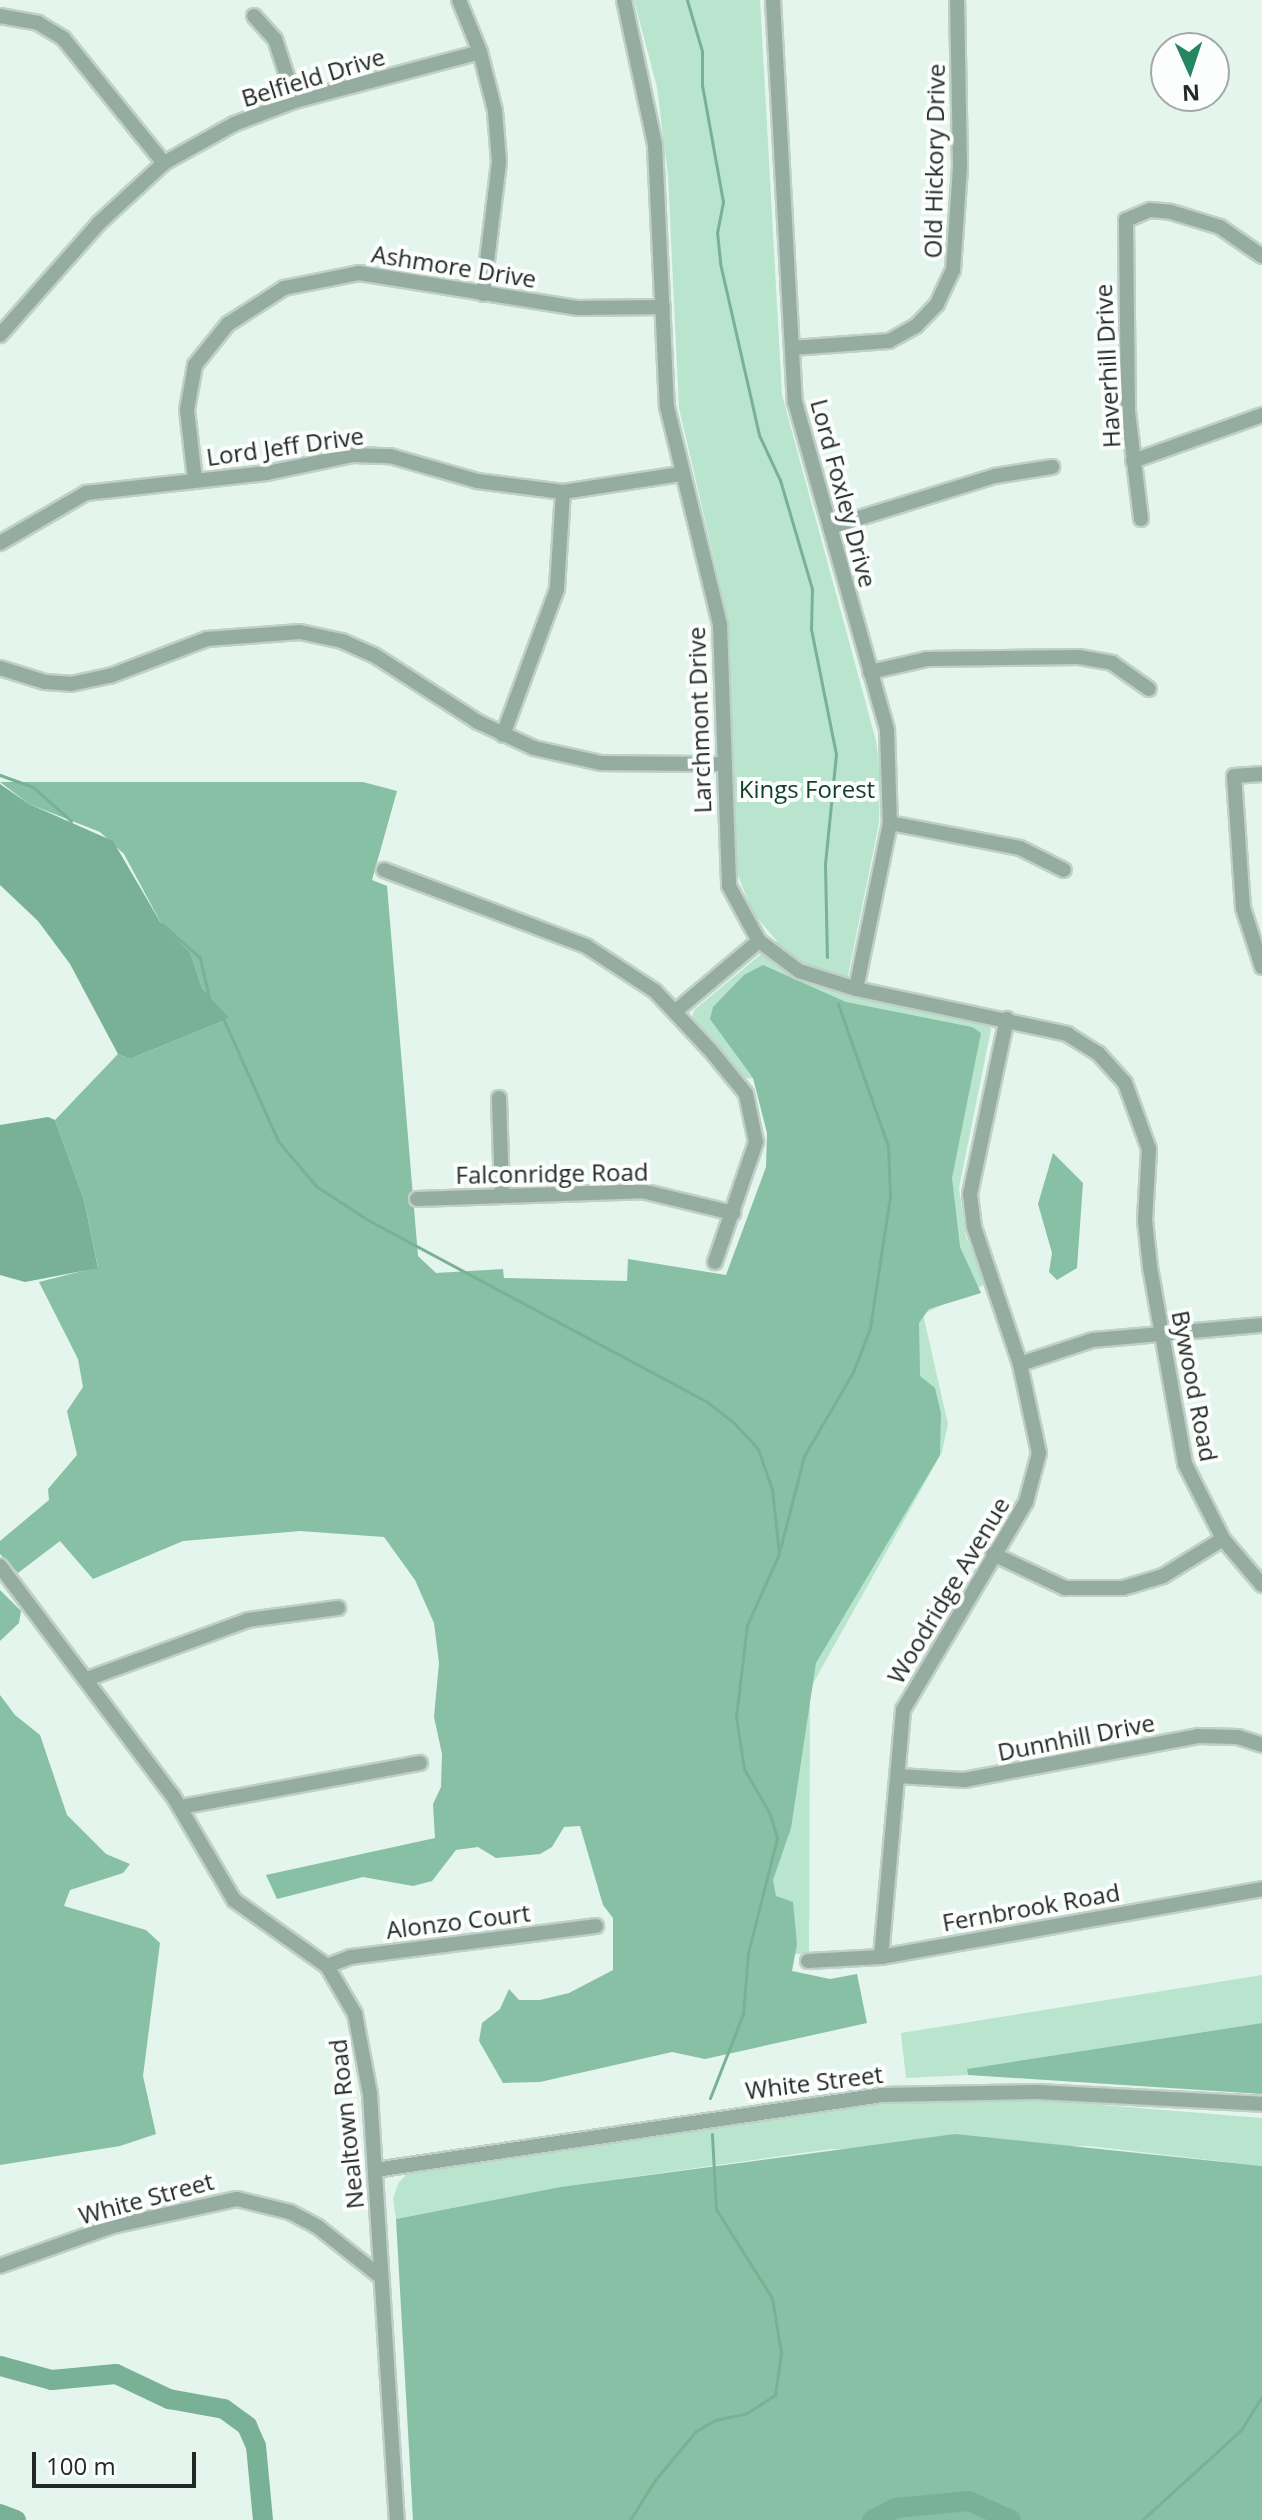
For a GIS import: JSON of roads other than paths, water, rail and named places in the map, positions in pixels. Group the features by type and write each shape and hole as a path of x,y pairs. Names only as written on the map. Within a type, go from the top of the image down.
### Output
{"street":[{"path":"459,0 480,52 495,111 499,162 483,294"},
{"name":"Larchmont Drive","path":"624,0 655,145 667,407 720,625 729,886 759,941 799,971 856,989 1067,1034 1098,1053 1125,1083 1141,1116 1149,1149 1148,1174"},
{"name":"Lord Foxley Drive","path":"773,0 795,402 887,730 890,823 856,989"},
{"name":"Old Hickory Drive","path":"792,348 889,341 916,326 937,304 953,270 960,167 957,0"},
{"path":"0,16 38,23 63,38 164,163"},
{"path":"254,16 275,39 295,101"},
{"name":"Belfield Drive","path":"0,335 99,223 164,163 234,124 295,101 480,52"},
{"name":"Haverhill Drive","path":"1141,519 1133,461 1124,252 1126,220 1133,213 1150,210 1194,218 1220,227 1262,256"},
{"name":"Ashmore Drive","path":"195,480 187,410 195,365 211,342 252,305 295,285 359,273 578,308 663,307"},
{"path":"1133,461 1262,415"},
{"name":"Lord Jeff Drive","path":"0,543 86,493 378,455 429,464 477,481 563,492 681,474"},
{"path":"830,527 995,476 1052,467"},
{"path":"503,735 557,589 563,492"},
{"path":"0,668 45,682 71,684 110,676 207,639 300,632 342,641 374,655 503,735 549,753 601,763 724,764"},
{"path":"870,672 927,659 1079,657 1112,663 1149,689"},
{"path":"1262,774 1234,776 1243,908 1262,967"},
{"path":"890,823 1020,848 1064,870"},
{"path":"384,870 586,946 677,1010 746,1094 753,1118 754,1152 715,1262"},
{"path":"677,1010 759,941"},
{"name":"Woodridge Avenue","path":"881,1957 903,1710 1026,1502 1039,1453 1020,1364 974,1227 970,1194 1007,1019"},
{"path":"499,1098 502,1195"},
{"name":"Bywood Road","path":"1148,1174 1145,1220 1185,1464 1223,1539 1262,1585"},
{"name":"Falconridge Road","path":"417,1199 642,1191 733,1213"},
{"path":"1020,1364 1093,1340 1262,1325"},
{"path":"993,1554 1065,1588 1123,1588 1163,1576 1223,1539"},
{"name":"Nealtown Road","path":"0,1566 180,1807 234,1900 327,1966 349,1998 361,2031 375,2170 397,2520"},
{"path":"87,1679 248,1620 338,1608"},
{"name":"Dunnhill Drive","path":"898,1776 964,1780 1198,1736 1238,1737 1262,1745"},
{"path":"180,1807 420,1763"},
{"name":"Fernbrook Road","path":"808,1961 881,1957 1262,1889"},
{"name":"Alonzo Court","path":"327,1966 351,1957 596,1926"},
{"name":"White Street","path":"375,2170 882,2095 1036,2092 1262,2104"},
{"name":"White Street","path":"0,2266 113,2226 237,2199 290,2212 318,2227 381,2277"}],"waterway":[{"path":"687,0 702,51 702,85 723,202 717,232 720,263 759,435 780,480 812,589 811,629 836,754 825,864 827,957"},
{"path":"0,775 33,787 71,821"},
{"path":"162,924 200,958 209,998"},
{"path":"780,1549 804,1456 853,1372 870,1328 890,1196 888,1146 838,1004"},
{"path":"223,1018 278,1141 316,1186 368,1220 706,1401 735,1424 758,1449 772,1489 779,1555"},
{"path":"710,2098 743,2014 748,1953 777,1838 769,1812 744,1769 736,1717 747,1625 778,1556"},
{"path":"630,2520 655,2480 696,2431 715,2420 747,2413 775,2395 781,2353 772,2298 716,2209 712,2134"},
{"path":"0,2366 52,2380 116,2374 169,2399 224,2409 247,2426 256,2446 263,2520"},
{"path":"1142,2520 1241,2430 1262,2396"},
{"path":"872,2520 896,2508 969,2501 1011,2520"},
{"path":"0,2514 16,2520"}],"park label":[{"name":"Kings Forest","path":"807,789"}]}
